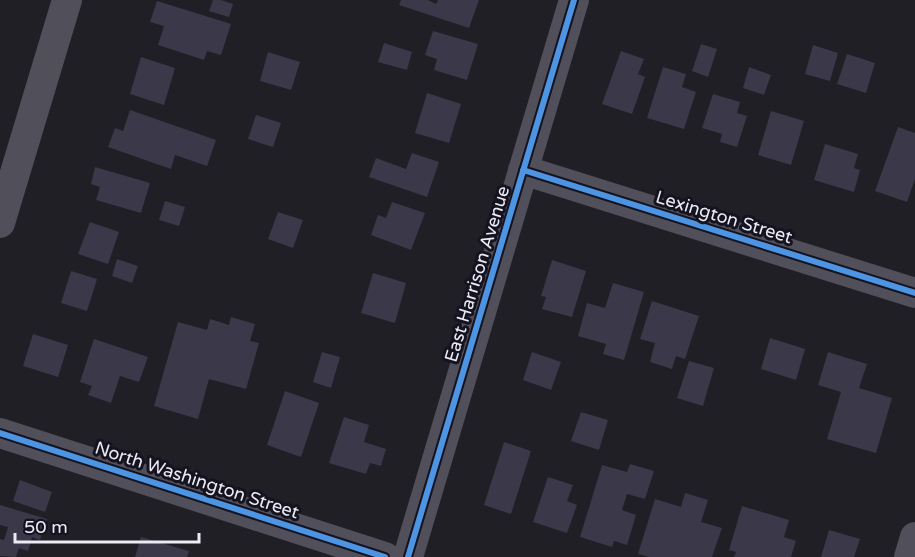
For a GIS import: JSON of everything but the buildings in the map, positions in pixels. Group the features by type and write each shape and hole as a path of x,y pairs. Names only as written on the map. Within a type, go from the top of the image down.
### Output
{"street":[{"path":"0,223 67,0"},
{"name":"East Harrison Avenue","path":"408,557 574,0"},
{"name":"Lexington Street","path":"523,170 915,293"},
{"name":"North Washington Street","path":"0,433 385,557"},
{"path":"909,557 915,537"}],"cycle path":[{"path":"408,557 574,0"},
{"path":"523,170 915,293"},
{"path":"0,433 385,557"}]}
